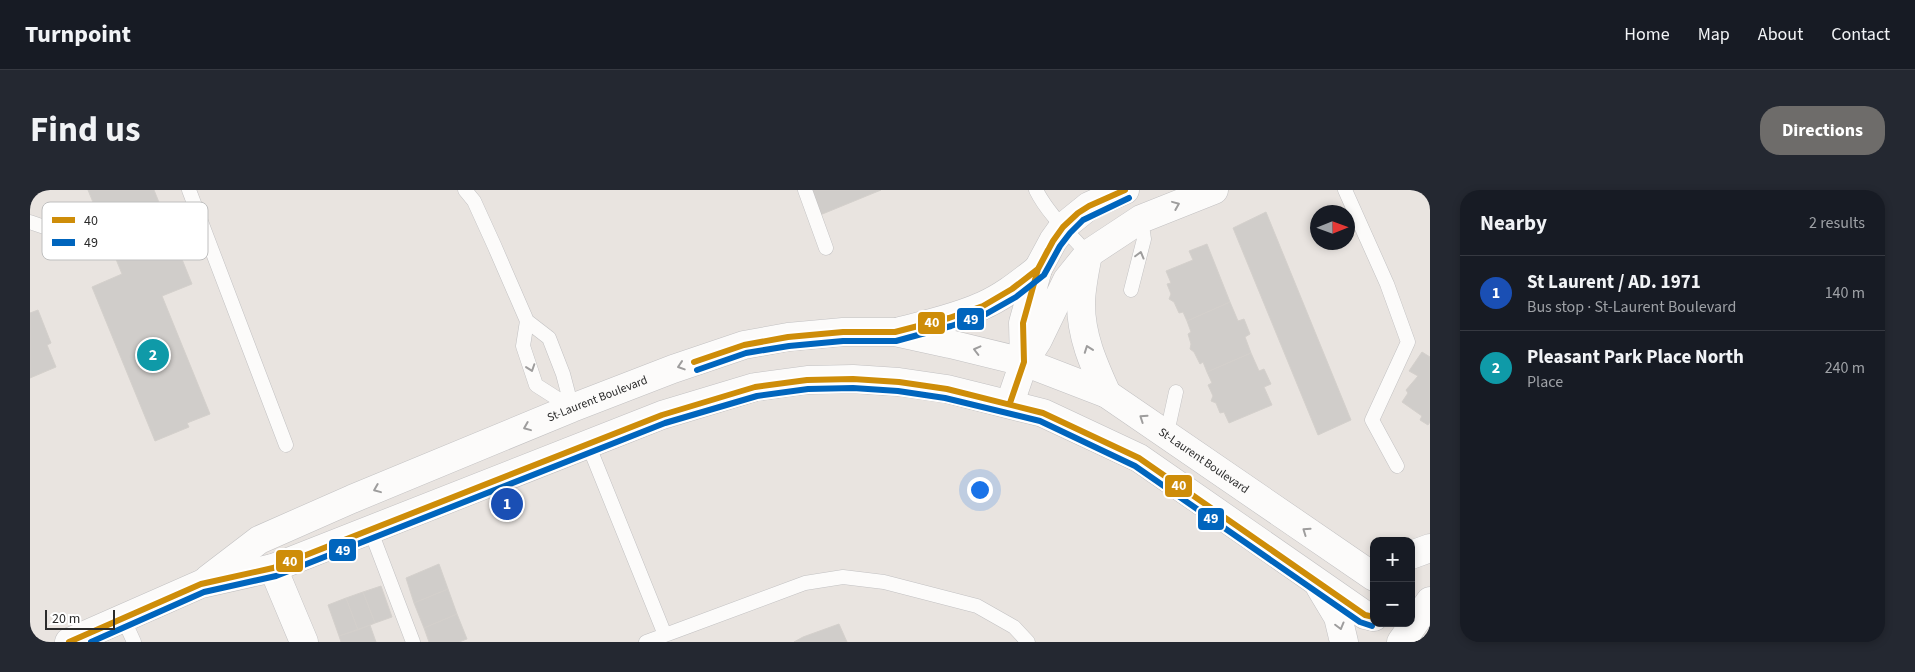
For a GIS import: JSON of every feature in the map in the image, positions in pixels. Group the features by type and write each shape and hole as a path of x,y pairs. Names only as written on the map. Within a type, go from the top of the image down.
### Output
{"street":[{"path":"1024,362 1023,323 1038,269 1052,241 1063,227 1089,206 1125,190"},
{"path":"1010,403 1024,362 1038,340 1067,280 1088,254 1141,219 1214,190"},
{"path":"1088,254 1081,303 1083,329 1086,344 1107,394"},
{"path":"895,332 950,318 982,306 1012,290 1038,269"},
{"name":"St-Laurent Boulevard","path":"68,642 129,630 201,584 259,540 352,499 572,408 673,369 744,345 788,337 843,332 895,332 1024,362 1107,394 1370,574"},
{"name":"St-Laurent Boulevard","path":"201,584 273,568 662,416 755,387 807,380 853,379 899,382 947,389 1010,403 1043,413 1139,458 1365,615 1370,616"},
{"path":"572,408 588,444"},
{"path":"1415,554 1430,548"},
{"path":"1346,559 1370,560"},
{"path":"273,568 304,642"},
{"path":"1316,581 1338,617 1344,642"},
{"path":"1412,629 1430,601"}],"lane":[{"path":"189,190 194,202"},
{"path":"465,190 474,201 527,321 550,338 563,374 572,408"},
{"path":"805,190 826,248"},
{"path":"1036,190 1043,203 1088,254"},
{"path":"1345,190 1388,284 1408,342 1372,420 1397,466"},
{"path":"1131,290 1144,239 1141,219"},
{"path":"30,222 42,226"},
{"path":"208,240 286,445"},
{"path":"527,321 523,346 536,385 572,408"},
{"path":"1166,433 1176,392"},
{"path":"588,444 665,635"},
{"path":"370,529 413,642"},
{"path":"646,642 805,583 843,577 884,582 976,606 1014,627 1028,642"}],"building":[{"path":"88,190 154,190 159,202 93,202"},
{"path":"811,190 881,190 820,215"},
{"path":"1266,212 1351,420 1318,435 1233,228"},
{"path":"1207,244 1230,302 1187,321 1183,312 1179,313 1174,302 1169,299 1171,294 1167,284 1171,283 1166,271 1193,260 1189,251"},
{"path":"116,260 182,260 192,284 162,296 210,414 187,423 189,427 155,441 92,287 122,274"},
{"path":"1230,302 1238,321 1244,319 1250,334 1245,337 1251,353 1207,372 1203,362 1200,364 1194,352 1190,349 1191,344 1188,334 1191,332 1187,321"},
{"path":"38,310 51,343 47,345 56,367 30,378 30,313"},
{"path":"1422,352 1430,357 1430,422 1428,425 1420,420 1422,416 1402,402 1408,393 1406,390 1418,376 1409,371"},
{"path":"1251,353 1259,371 1264,369 1271,384 1264,387 1272,405 1229,423 1224,412 1220,413 1216,403 1211,401 1213,396 1208,385 1212,383 1207,372"},
{"path":"439,564 448,589 414,603 406,578"},
{"path":"381,586 392,617 375,623 363,592"},
{"path":"448,589 457,614 424,628 414,603"},
{"path":"363,592 375,623 358,630 346,598"},
{"path":"346,598 358,630 339,636 328,605"},
{"path":"457,614 467,639 459,642 429,642 424,628"},
{"path":"839,624 847,642 794,642 803,637"},
{"path":"370,625 376,642 341,642 339,636"}],"transit line":[{"name":"40","path":"694,362 744,345 788,337 843,332 895,332 949,318 983,306 1012,289 1038,269 1053,241 1063,227 1078,213 1125,190"},
{"name":"49","path":"697,370 746,353 789,346 843,341 896,341 986,314 1016,297 1044,275 1060,246 1083,220 1129,198"},
{"name":"40","path":"1010,403 1024,362 1023,323 1038,269 1048,250"},
{"name":"40","path":"69,642 201,584 273,568 662,415 755,387 807,380 853,379 899,382 947,389 1043,413 1139,458 1365,615 1370,616"},
{"name":"49","path":"91,642 204,592 276,576 665,423 757,396 808,389 853,388 898,391 945,398 1040,421 1135,466 1360,622 1370,625"}],"place":[{"name":"Pleasant Park Place North","path":"153,355"},
{"name":"St Laurent / AD. 1971","path":"507,504"}]}
